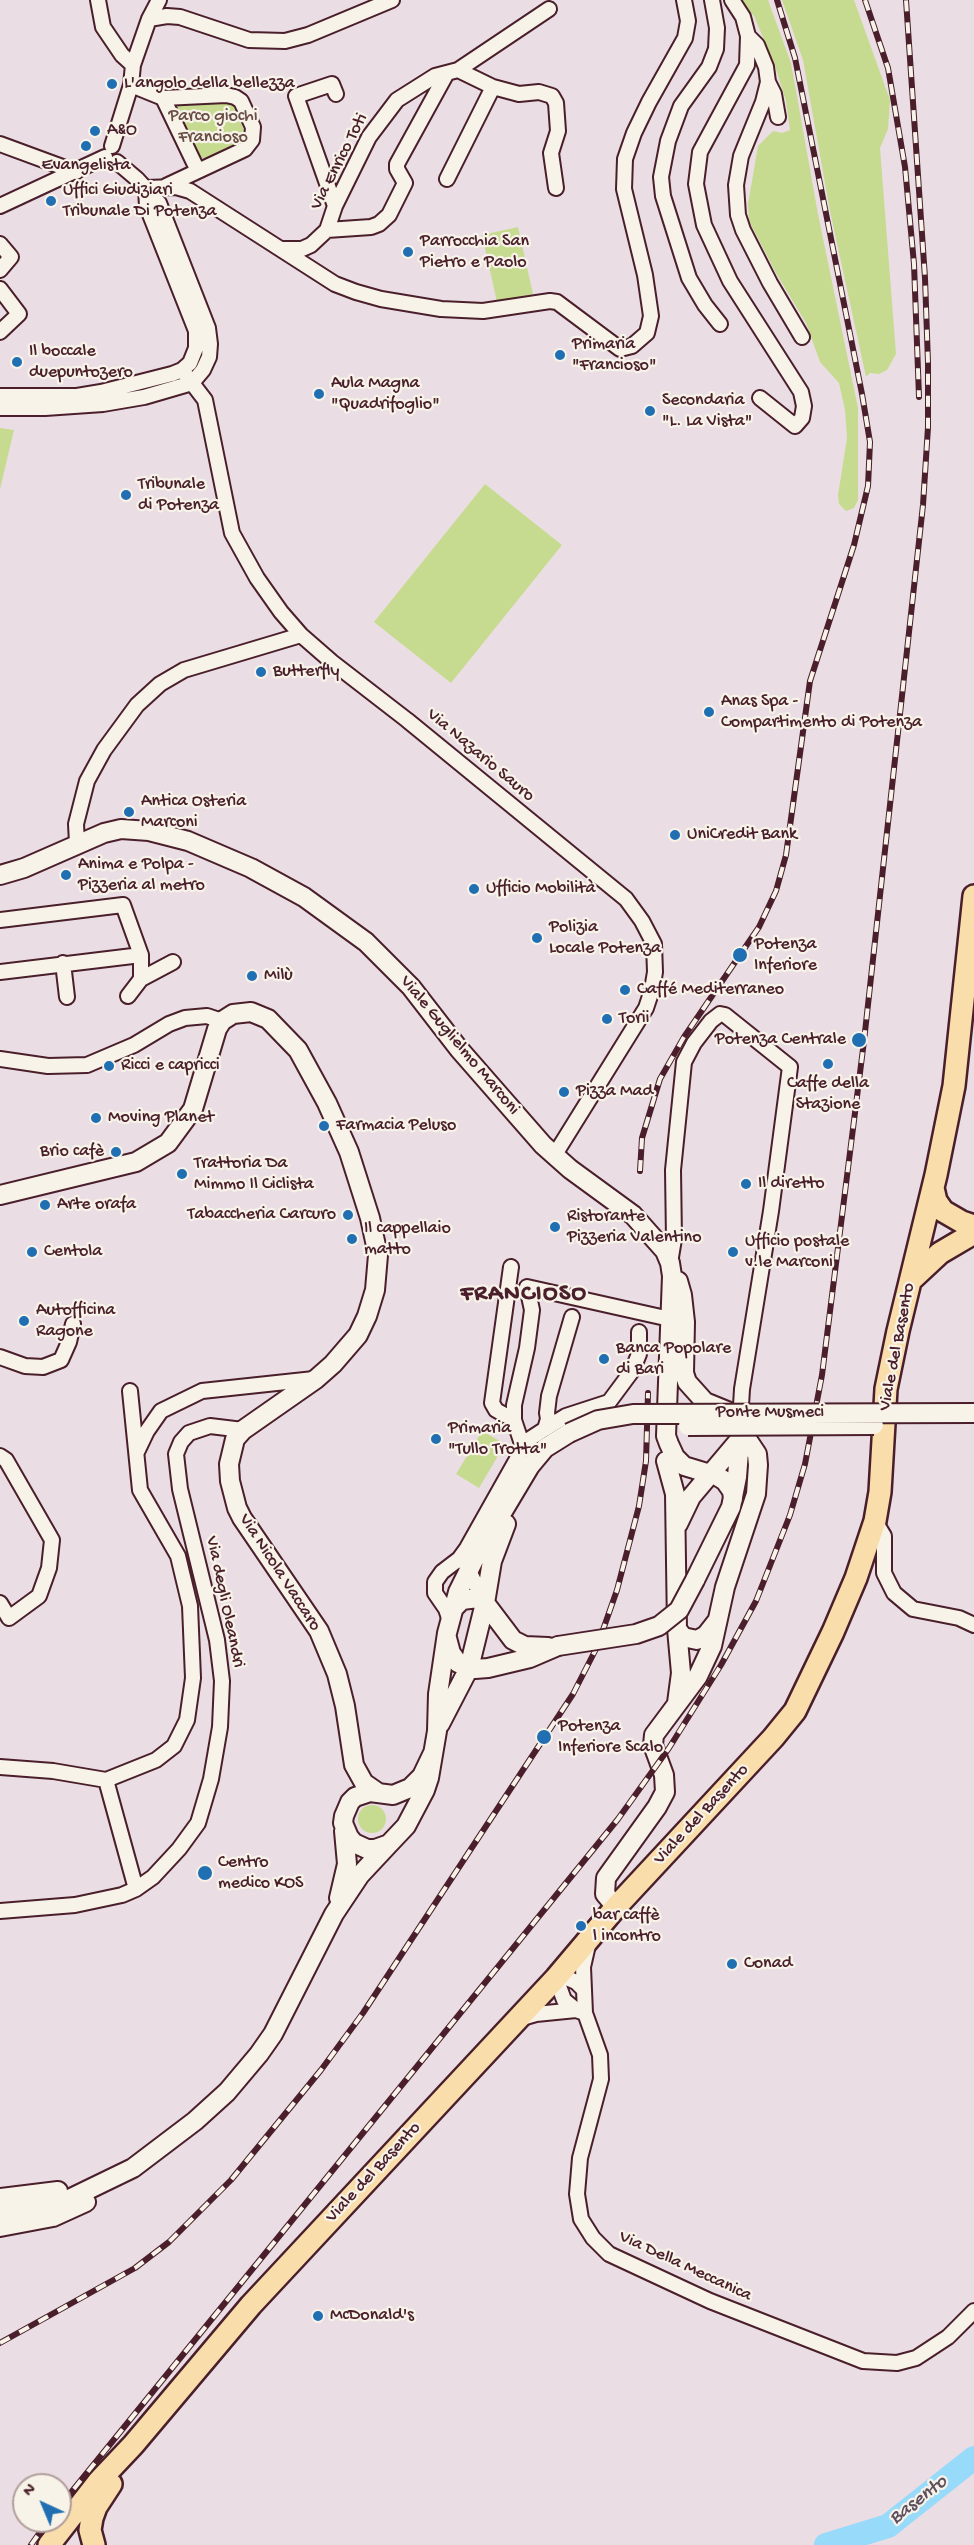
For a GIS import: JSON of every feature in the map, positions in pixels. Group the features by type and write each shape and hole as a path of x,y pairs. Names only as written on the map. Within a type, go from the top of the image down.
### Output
{"main road":[{"name":"Viale del Basento","path":"51,2542 99,2481 133,2445 251,2305 556,1978 616,1907 773,1738 795,1711 856,1578 875,1521 880,1492 886,1389 933,1188 954,1086 974,896"},
{"path":"933,1188 936,1201 943,1211 974,1226"},
{"path":"910,1280 940,1253 974,1233"},
{"path":"92,2538 96,2507 125,2466 133,2445"},
{"path":"51,2542 71,2525 84,2525 92,2538"}],"street":[{"path":"98,0 103,27 122,55 133,65"},
{"path":"148,0 149,19"},
{"path":"0,206 111,155 132,85 133,65 149,19 159,0"},
{"path":"149,19 167,0"},
{"path":"149,19 167,16 180,17 249,40 285,41 308,35 392,0"},
{"path":"146,188 176,187 190,191 335,284 381,299 441,309 483,311 557,303 620,349 632,346 643,338 649,328 651,316 645,275 624,189 625,159 634,133 685,38 688,21 684,0"},
{"path":"712,0 717,28 716,48 709,67 681,106 668,141 661,177 663,196 689,278 705,305 720,324"},
{"path":"732,0 743,17 748,36 747,65 700,152 696,184 704,225 730,281 801,392 804,406 802,418 795,426 760,398"},
{"name":"Via Enrico Toti","path":"282,249 302,249 311,245 327,230 335,206 369,137 384,116 411,90 435,76 452,71 549,9"},
{"path":"748,36 757,45 766,67 778,117"},
{"path":"452,71 493,87 519,94 544,93 555,99 558,131 551,153 556,188"},
{"name":"Via Enrico Toti","path":"327,230 371,227 379,224 389,215 405,183 397,169 397,164 452,71"},
{"path":"768,82 763,102 741,156 736,185 738,215 743,230 770,283 802,337"},
{"path":"335,206 296,96 332,84 336,94"},
{"path":"132,85 163,98 226,95 241,101 253,128 250,143 244,149 164,187"},
{"path":"447,179 493,87"},
{"path":"163,98 198,171"},
{"path":"0,144 76,172"},
{"path":"0,408 103,404 144,397 192,383 203,370 209,357 208,328 159,203 111,155"},
{"path":"0,396 77,396 139,384 182,370 195,356 196,331 147,207 146,188"},
{"path":"0,244 12,256 0,270"},
{"path":"0,289 19,314 0,332"},
{"name":"Via Nazario Sauro","path":"182,370 205,400 232,533 267,594 301,635 626,899 642,921 654,945 652,990 646,1008 554,1156"},
{"path":"77,843 76,824 87,781 104,750 137,705 160,684 184,670 301,635"},
{"name":"Viale Guglielmo Marconi","path":"0,875 24,868 77,843 121,829 133,829 188,841 218,853 270,878 312,902 366,942 396,971 466,1057 554,1156 633,1215 656,1240 670,1263 682,1295 685,1322 684,1373 687,1382 705,1402 737,1407"},
{"path":"0,920 123,905 141,955 141,979"},
{"path":"0,972 141,955"},
{"path":"128,996 141,979 173,962"},
{"path":"63,963 67,997"},
{"path":"0,1195 136,1162 168,1143 193,1109 217,1029 222,1021 243,1011 259,1014 278,1027 298,1050 327,1103 349,1152 378,1244 375,1290 367,1316 348,1348 316,1379 243,1430"},
{"path":"467,1548 465,1560 468,1570 485,1603 507,1635 518,1644 533,1647 558,1646 636,1634 659,1626 673,1617 728,1514 737,1477 740,1439 737,1407 771,1211 790,1067 725,1015 720,1014 711,1021 694,1043 684,1062 682,1073 673,1170 674,1239 670,1263 672,1276 666,1436 666,1604 656,1621 636,1634"},
{"path":"0,1059 48,1066 87,1065 134,1046 170,1024 185,1018 207,1016 222,1021"},
{"path":"511,1267 492,1403 496,1410 514,1420"},
{"path":"522,1444 514,1420 514,1405 527,1348 532,1310 527,1287 670,1319"},
{"path":"544,1429 548,1419 549,1396 572,1317"},
{"path":"0,1357 25,1366 43,1367 61,1360 69,1342 73,1324"},
{"path":"558,1646 520,1661 488,1668 463,1666 455,1659 449,1647 450,1621 446,1609 435,1593 435,1582 467,1548 514,1466 522,1444 566,1416 592,1410 609,1402 632,1371 639,1354 639,1332"},
{"path":"136,1454 147,1431 162,1411 202,1391 316,1379"},
{"path":"0,1767 106,1780 156,1760 174,1746 187,1720 193,1678 190,1605 178,1556 140,1490 130,1391"},
{"name":"Ponte Musmeci","path":"572,1437 598,1420 633,1414 737,1407 974,1413"},
{"name":"Ponte Musmeci","path":"572,1437 635,1426 974,1425"},
{"name":"Via degli Oleandri","path":"0,1911 75,1905 122,1895 136,1889 153,1877 179,1849 198,1823 211,1779 220,1727 222,1682 217,1640 180,1489 176,1454 181,1442 189,1432 210,1426 243,1430"},
{"name":"Via Nicola Vaccaro","path":"243,1430 235,1439 229,1464 232,1493 237,1508 251,1533 319,1631 337,1674 345,1706 351,1749 360,1778 381,1793"},
{"path":"666,1436 675,1457 684,1466 725,1481 733,1497"},
{"path":"437,1731 438,1694 450,1621 468,1570 530,1466 545,1449 572,1437"},
{"path":"437,1731 470,1668 492,1561 512,1514 541,1467 572,1437"},
{"path":"676,1532 684,1508 696,1492 702,1472 723,1459 740,1439"},
{"path":"616,1907 605,1894 604,1884 610,1872 662,1799 665,1781 654,1751 653,1740 658,1729 698,1676 713,1643 725,1587 753,1507 758,1484 757,1454 749,1442 740,1439"},
{"path":"0,1456 6,1460 52,1540 49,1568 39,1596 9,1618 0,1603"},
{"path":"666,1461 674,1484 676,1629 681,1673 677,1703"},
{"path":"696,1492 706,1486 715,1485 727,1488 733,1497"},
{"path":"875,1521 884,1536 884,1573 894,1593 913,1609 959,1618 974,1625"},
{"path":"450,1621 462,1600 478,1598 485,1603"},
{"path":"676,1629 683,1637 698,1640 706,1635 717,1621"},
{"name":"Via Nicola Vaccaro","path":"112,2179 133,2168 211,2107 260,2054 288,2009 334,1914 367,1866 405,1826 425,1790 437,1731"},
{"name":"Via Nicola Vaccaro","path":"334,1914 347,1864 344,1820 351,1749"},
{"path":"381,1793 396,1804 400,1810 401,1825 394,1838 375,1850 360,1847 349,1837 344,1820 350,1802 370,1792 401,1793 410,1788 422,1776 433,1754"},
{"path":"106,1780 136,1889"},
{"path":"580,2012 584,1990 583,1967 589,1938"},
{"path":"580,2012 564,2001 556,1978 567,1978 576,1982 584,1990"},
{"path":"514,2021 536,2014 580,2012"},
{"name":"Via Della Meccanica","path":"580,2012 594,2034 600,2055 601,2079 580,2158 577,2194 581,2219 593,2238 609,2254 710,2301 863,2361 897,2363 916,2358 948,2337 974,2311"},
{"path":"0,2228 32,2223 77,2208 133,2168"},
{"path":"0,2198 49,2192 112,2179"},
{"path":"0,2212 69,2199 112,2179"}],"green space":[{"path":"740,0 768,0 791,63 818,214 858,408 858,500 854,508 846,511 839,504 838,495 847,438 845,410 839,383 820,362 806,323 749,221 748,204 758,146 773,131 782,133 790,130 786,101 775,66 754,16"},
{"path":"782,0 854,0 890,100 888,129 880,148 896,354 887,370 879,374 870,373 866,377 830,211 803,60"},
{"name":"Parco giochi Francioso","path":"228,100 236,107 246,137 242,142 208,158 202,158 197,154 175,108 176,105 177,103"},
{"path":"518,227 533,294 497,302 482,235"},
{"path":"0,428 14,430 0,489"},
{"path":"485,484 562,545 451,683 374,622"},
{"path":"482,1431 505,1444 479,1488 456,1474"},
{"path":"372,1805 382,1809 386,1819 382,1829 372,1833 362,1829 358,1819 362,1809"}],"waterway":[{"name":"Basento","path":"826,2545 888,2526 974,2458"}],"railway":[{"path":"640,1171 642,1138 660,1079 684,1037 759,927 776,891 786,855 810,681 854,545 868,486 870,442 862,394 795,58 777,0"},
{"path":"865,0 888,68 905,167 914,264 919,397"},
{"path":"72,2491 618,1819 669,1748 721,1665 756,1601 790,1515 805,1464 822,1375 864,1041 923,505 928,427 928,363 925,278 906,0"},
{"path":"0,2343 135,2268 169,2242 231,2180 321,2070 363,2013 573,1694 597,1647 617,1590 639,1506 646,1461 648,1393"},
{"path":"31,2545 40,2533"}],"place":[{"name":"L'angolo della bellezza","path":"112,84"},
{"name":"A&O","path":"95,131"},
{"name":"Evangelista","path":"86,146"},
{"name":"Uffici Giudiziari Tribunale Di Potenza","path":"51,201"},
{"name":"Parrocchia San Pietro e Paolo","path":"408,252"},
{"name":"Primaria \"Francioso\"","path":"560,355"},
{"name":"Il boccale duepuntozero","path":"17,362"},
{"name":"Aula Magna \"Quadrifoglio\"","path":"319,394"},
{"name":"Secondaria \"L. La Vista\"","path":"650,411"},
{"name":"Tribunale di Potenza","path":"126,495"},
{"name":"Butterfly","path":"261,672"},
{"name":"Anas Spa - Compartimento di Potenza","path":"709,712"},
{"name":"Antica Osteria Marconi","path":"129,812"},
{"name":"UniCredit Bank","path":"675,835"},
{"name":"Anima e Polpa - Pizzeria al metro","path":"66,875"},
{"name":"Ufficio Mobilità","path":"474,889"},
{"name":"Polizia Locale Potenza","path":"537,938"},
{"name":"Potenza Inferiore","path":"740,955"},
{"name":"Milù","path":"252,976"},
{"name":"Caffé Mediterraneo","path":"625,990"},
{"name":"Torii","path":"607,1019"},
{"name":"Potenza Centrale","path":"859,1040"},
{"name":"Caffe della Stazione","path":"828,1064"},
{"name":"Ricci e capricci","path":"109,1066"},
{"name":"Pizza Mad","path":"564,1092"},
{"name":"Moving Planet","path":"96,1118"},
{"name":"Farmacia Peluso","path":"324,1126"},
{"name":"Brio cafè","path":"116,1152"},
{"name":"Trattoria Da Mimmo Il Ciclista","path":"182,1174"},
{"name":"Il diretto","path":"746,1184"},
{"name":"Arte orafa","path":"45,1205"},
{"name":"Tabaccheria Carcuro","path":"348,1215"},
{"name":"Ristorante Pizzeria Valentino","path":"555,1227"},
{"name":"Il cappellaio matto","path":"352,1239"},
{"name":"Centola","path":"32,1252"},
{"name":"Ufficio postale v.le Marconi","path":"733,1252"},
{"name":"Autofficina Ragone","path":"24,1321"},
{"name":"Banca Popolare di Bari","path":"604,1359"},
{"name":"Primaria \"Tullo Trotta\"","path":"436,1439"},
{"name":"Potenza Inferiore Scalo","path":"544,1737"},
{"name":"Centro medico KOS","path":"205,1873"},
{"name":"bar caffè l incontro","path":"581,1926"},
{"name":"Conad","path":"732,1964"},
{"name":"McDonald's","path":"318,2316"}],"district":[{"name":"FRANCIOSO","path":"524,1295"}]}
